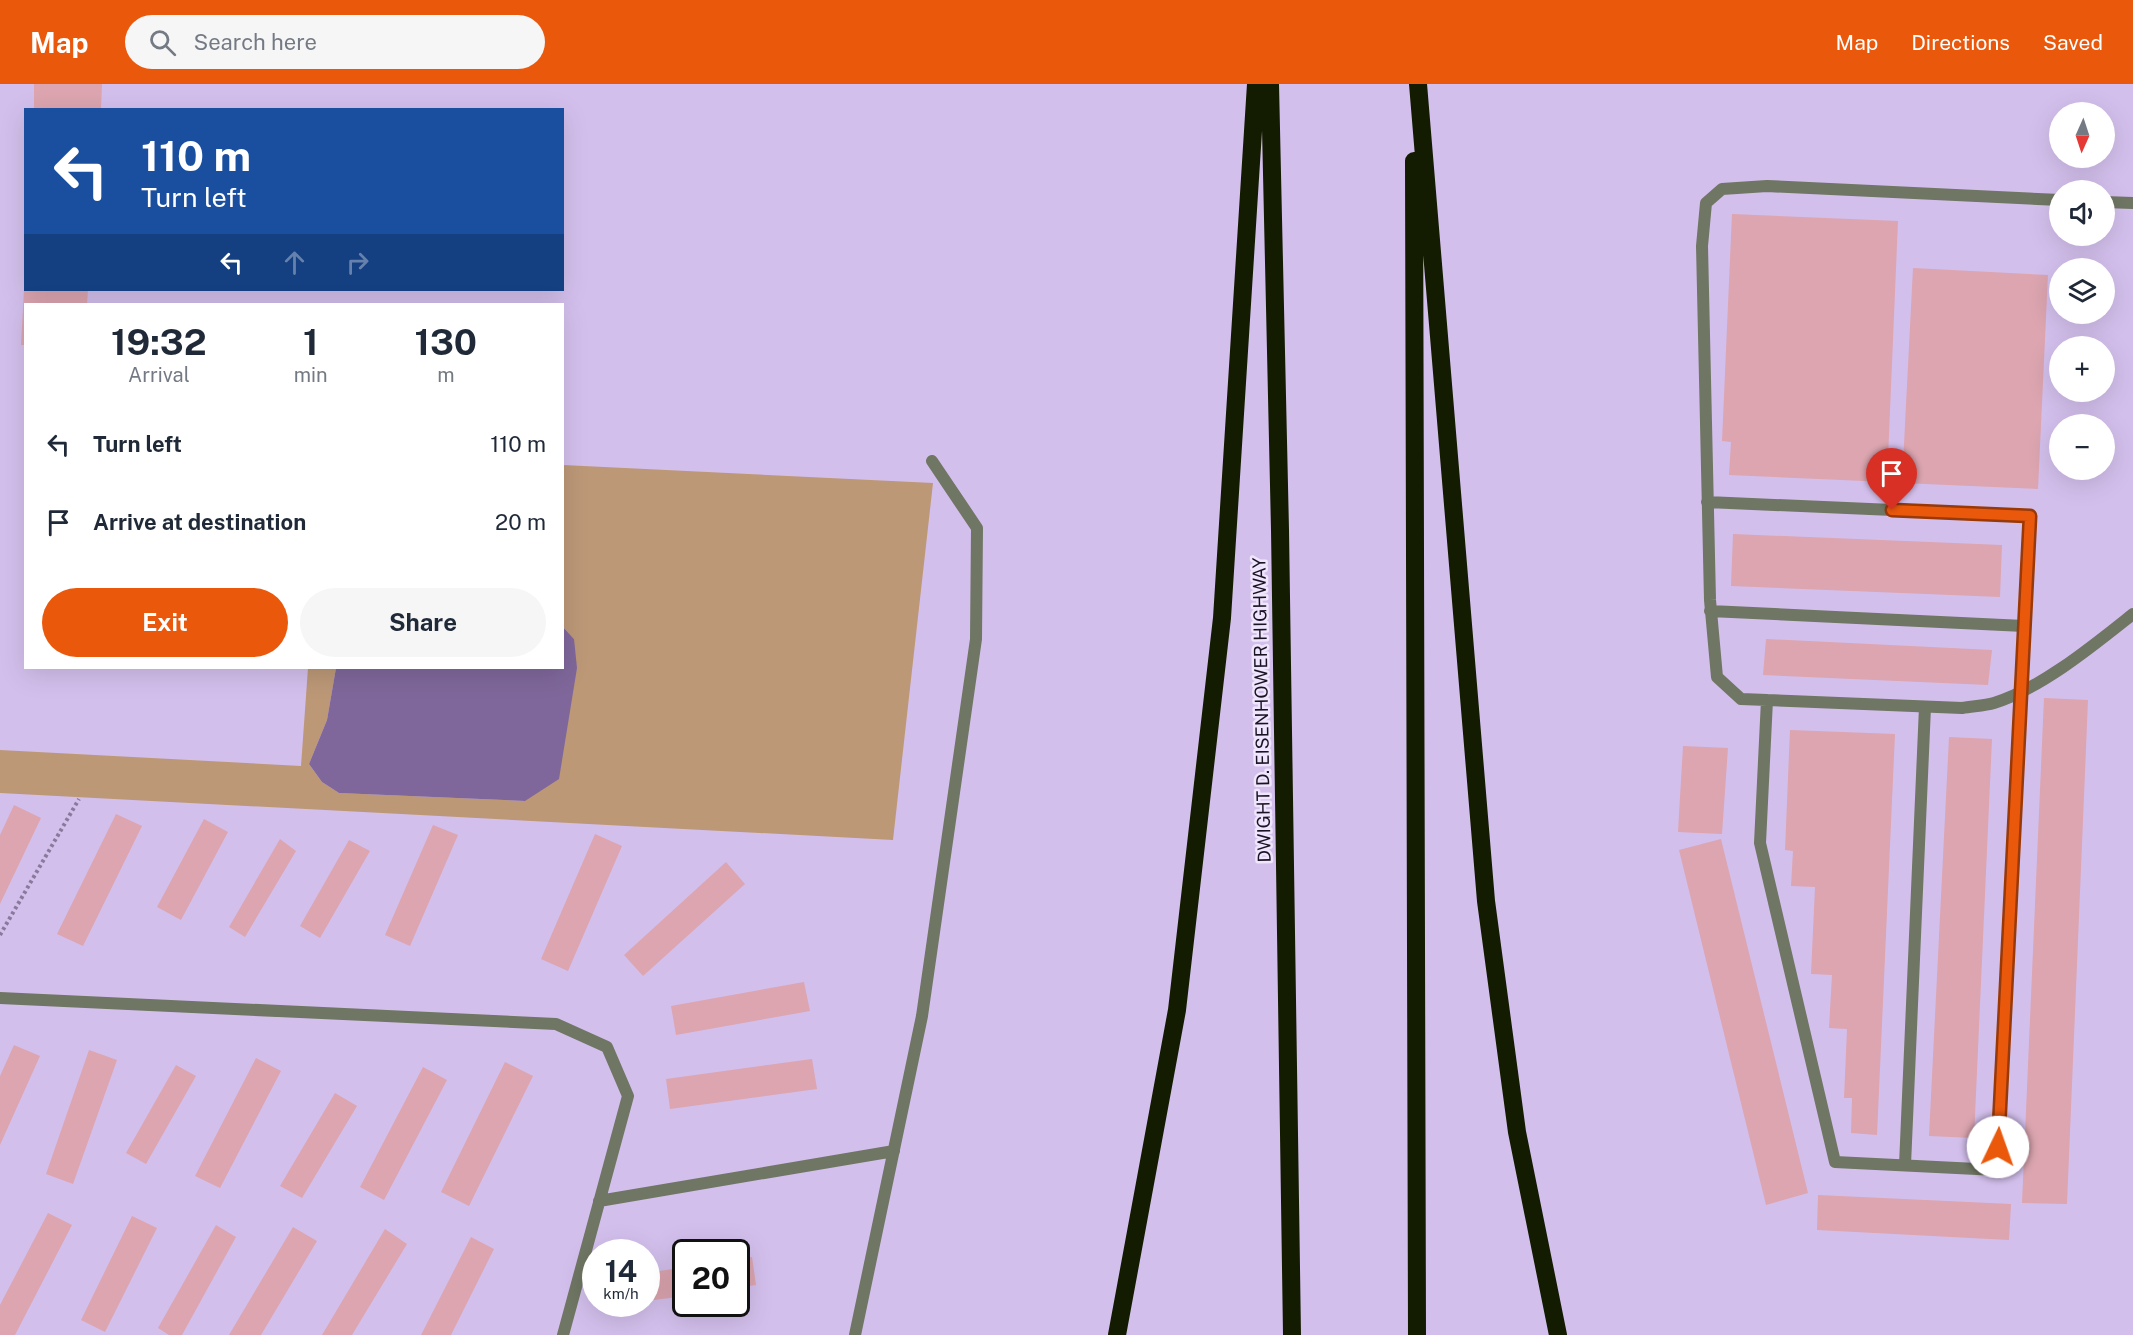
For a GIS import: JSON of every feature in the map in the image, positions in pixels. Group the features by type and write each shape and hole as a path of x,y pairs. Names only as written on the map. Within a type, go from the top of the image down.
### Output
{"highway":[{"path":"1117,1335 1177,1010 1222,618 1256,84"},
{"name":"DWIGHT D. EISENHOWER HIGHWAY","path":"1270,84 1281,554 1292,1335"},
{"path":"1414,84 1417,1335"},
{"path":"1418,84 1486,901 1517,1132 1558,1335"}],"lane":[{"path":"2049,199 1767,186 1722,189 1706,203 1702,246 1707,502 1710,611 1717,677 1741,699 1962,708 1993,703 2020,691 2069,663 2133,614"},
{"path":"2115,202 2133,203"},
{"path":"855,1335 922,1016 976,639 977,528 932,461"},
{"path":"1707,502 2030,516 1997,1170 1835,1162 1760,843 1767,700"},
{"path":"1710,611 2024,626"},
{"path":"1905,1165 1925,707"},
{"path":"0,998 556,1024 607,1047 628,1096 563,1335"},
{"path":"599,1201 894,1151"}],"path":[{"path":"0,935 79,799"}],"shaded area":[{"path":"564,465 933,483 893,840 0,793 0,750 301,766 308,669 336,669 327,720 309,764 322,782 339,793 525,801 574,639 564,628"},
{"path":"564,628 574,639 577,668 559,779 525,801 339,793 322,782 309,764 327,720 336,669 564,669"}],"building":[{"path":"34,84 102,84 101,108 34,108"},
{"path":"1732,214 1898,221 1887,482 1729,475 1731,442 1722,441"},
{"path":"1913,268 2048,275 2038,489 1902,483"},
{"path":"24,290 88,291 87,303 24,303 24,345 21,345"},
{"path":"1733,534 2002,545 2000,597 1731,586"},
{"path":"1766,639 1992,650 1988,685 1763,675"},
{"path":"2044,698 2088,700 2067,1204 2022,1203"},
{"path":"1790,730 1895,734 1877,1135 1851,1133 1852,1098 1844,1098 1847,1029 1829,1028 1832,975 1811,974 1815,887 1791,886 1793,851 1785,850"},
{"path":"1949,737 1992,739 1974,1138 1929,1136"},
{"path":"1683,746 1728,748 1722,834 1678,832"},
{"path":"14,805 41,818 0,904 0,835"},
{"path":"116,814 142,826 83,946 57,934"},
{"path":"204,819 228,832 181,920 157,907"},
{"path":"433,825 458,835 410,946 385,935"},
{"path":"595,834 622,846 568,971 541,959"},
{"path":"280,839 296,851 245,937 229,927"},
{"path":"1721,839 1808,1193 1766,1205 1679,850"},
{"path":"349,840 370,851 320,938 300,926"},
{"path":"726,862 745,884 643,976 624,955"},
{"path":"804,982 810,1011 676,1035 671,1006"},
{"path":"14,1045 40,1056 0,1145 0,1076"},
{"path":"89,1050 117,1060 73,1184 46,1174"},
{"path":"256,1058 281,1071 220,1188 195,1176"},
{"path":"812,1059 817,1089 670,1109 666,1079"},
{"path":"505,1062 533,1076 469,1206 441,1192"},
{"path":"176,1065 196,1076 146,1164 126,1153"},
{"path":"423,1067 447,1080 384,1200 360,1187"},
{"path":"335,1093 357,1106 302,1198 280,1186"},
{"path":"1818,1195 2011,1204 2009,1240 1817,1230"},
{"path":"48,1213 72,1225 15,1335 0,1335 0,1305"},
{"path":"132,1216 157,1228 105,1332 81,1320"},
{"path":"216,1225 236,1237 182,1335 169,1335 158,1328"},
{"path":"293,1227 317,1241 261,1335 229,1335"},
{"path":"385,1229 407,1244 352,1335 322,1335"},
{"path":"471,1237 494,1249 451,1335 421,1335"},
{"path":"750,1257 752,1257 756,1285 750,1286"},
{"path":"672,1269 672,1298 660,1299 660,1271"}],"route":[{"path":"1892,510 2030,516 1998,1147"}]}
